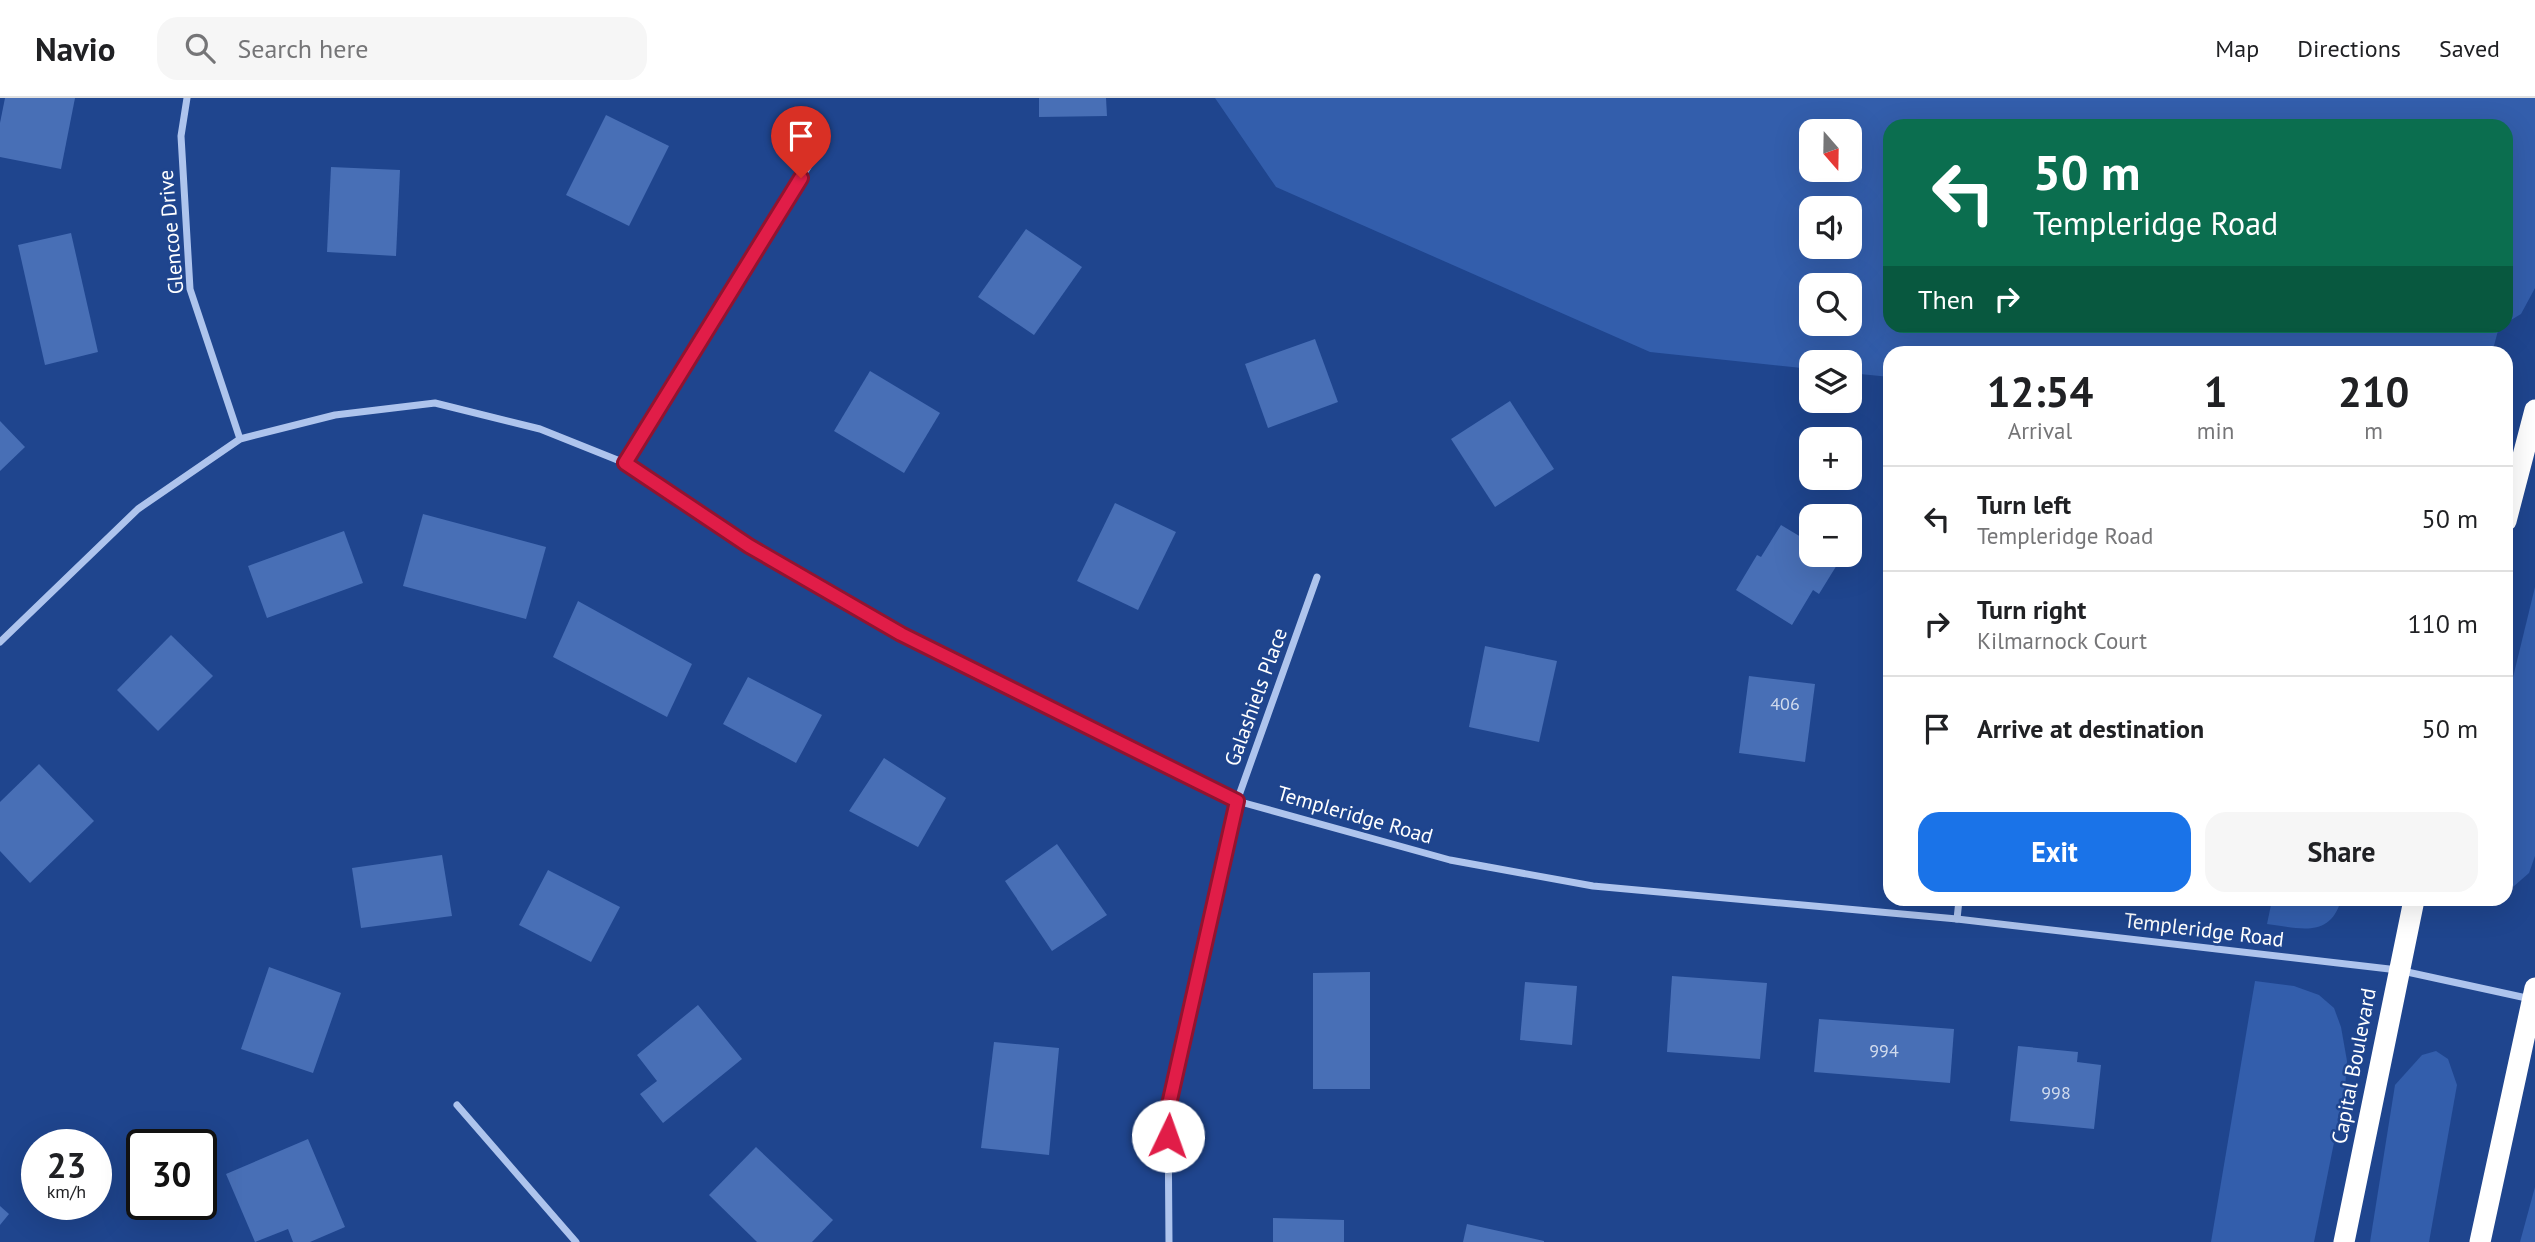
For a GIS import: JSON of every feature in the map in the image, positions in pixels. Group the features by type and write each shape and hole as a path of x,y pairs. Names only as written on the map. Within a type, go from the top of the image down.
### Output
{"highway":[{"path":"2513,493 2535,410"},
{"name":"Capital Boulevard","path":"2344,1242 2413,906"},
{"path":"2480,1242 2534,996"}],"street":[{"name":"Glencoe Drive","path":"187,98 181,136 190,289 240,439"},
{"path":"625,463 816,154"},
{"name":"Templeridge Road","path":"0,642 138,509 240,439 335,415 435,403 540,429 625,463 749,546 901,634 1237,801 1450,860 1593,886 1957,919 2398,970 2534,996"},
{"name":"Galashiels Place","path":"1169,1242 1168,1109 1237,801 1317,578"},
{"path":"1957,919 1958,906"},
{"path":"457,1104 576,1242"}],"shaded area":[{"path":"1215,98 2535,98 2535,288 2521,314 2513,319 2513,119 1883,119 1883,333 2497,333 2494,346 1883,346 1883,376 1862,374 1862,350 1799,350 1799,368 1650,352 1276,187"},
{"path":"2535,587 2535,856 2529,873 2513,887 2513,677"},
{"path":"2271,906 2338,906 2329,921 2321,926 2302,928 2267,924"},
{"path":"2255,981 2294,986 2319,995 2334,1008 2341,1027 2347,1061 2345,1088 2314,1242 2211,1242"},
{"path":"2436,1051 2448,1059 2457,1085 2429,1242 2370,1242 2395,1085 2422,1055"},
{"path":"2535,1187 2535,1242 2520,1242"}],"building":[{"path":"5,98 75,98 61,169 0,157 0,123"},
{"path":"1039,98 1106,98 1107,116 1039,117"},
{"path":"606,115 669,146 629,226 566,195"},
{"path":"331,167 400,170 396,256 327,252"},
{"path":"1026,229 1082,267 1034,335 978,297"},
{"path":"71,233 98,352 45,365 18,245"},
{"path":"1315,339 1338,402 1268,428 1245,364"},
{"path":"870,371 940,413 904,473 834,431"},
{"path":"1510,401 1554,469 1495,507 1451,439"},
{"path":"0,421 25,447 0,471"},
{"path":"1115,503 1176,532 1138,610 1077,581"},
{"path":"423,514 546,547 526,619 403,586"},
{"path":"1781,525 1799,536 1799,567 1836,567 1819,594 1813,590 1792,625 1736,590 1757,555 1761,557"},
{"path":"344,531 363,583 267,618 248,566"},
{"path":"578,601 692,664 667,717 553,657"},
{"path":"171,635 213,676 158,731 117,690"},
{"path":"1485,646 1557,661 1539,742 1469,727"},
{"path":"1749,676 1815,684 1805,762 1739,753"},
{"path":"748,677 822,715 796,763 723,724"},
{"path":"884,758 946,798 918,847 849,811"},
{"path":"39,764 94,821 30,883 0,851 0,802"},
{"path":"1057,844 1107,915 1052,951 1005,881"},
{"path":"442,855 452,916 361,928 352,868"},
{"path":"548,870 620,907 591,962 519,925"},
{"path":"269,967 341,993 313,1073 241,1049"},
{"path":"1370,972 1370,1089 1313,1089 1313,973"},
{"path":"1672,976 1767,983 1760,1059 1667,1052"},
{"path":"1525,982 1577,986 1572,1045 1520,1040"},
{"path":"698,1005 742,1059 663,1123 640,1094 657,1081 637,1055"},
{"path":"1819,1019 1954,1029 1950,1083 1814,1072"},
{"path":"994,1042 1059,1048 1049,1155 981,1148"},
{"path":"2018,1046 2078,1052 2077,1062 2101,1065 2094,1129 2010,1121"},
{"path":"308,1139 345,1227 310,1242 293,1242 288,1229 255,1242 226,1174"},
{"path":"756,1147 833,1220 812,1242 757,1242 709,1195"},
{"path":"0,1206 9,1214 0,1225"},
{"path":"1273,1218 1344,1220 1344,1242 1273,1242"},
{"path":"1467,1224 1544,1241 1544,1242 1463,1242"}],"route":[{"path":"801,178 625,463 749,546 901,634 1237,801 1168,1109 1168,1136"}]}
